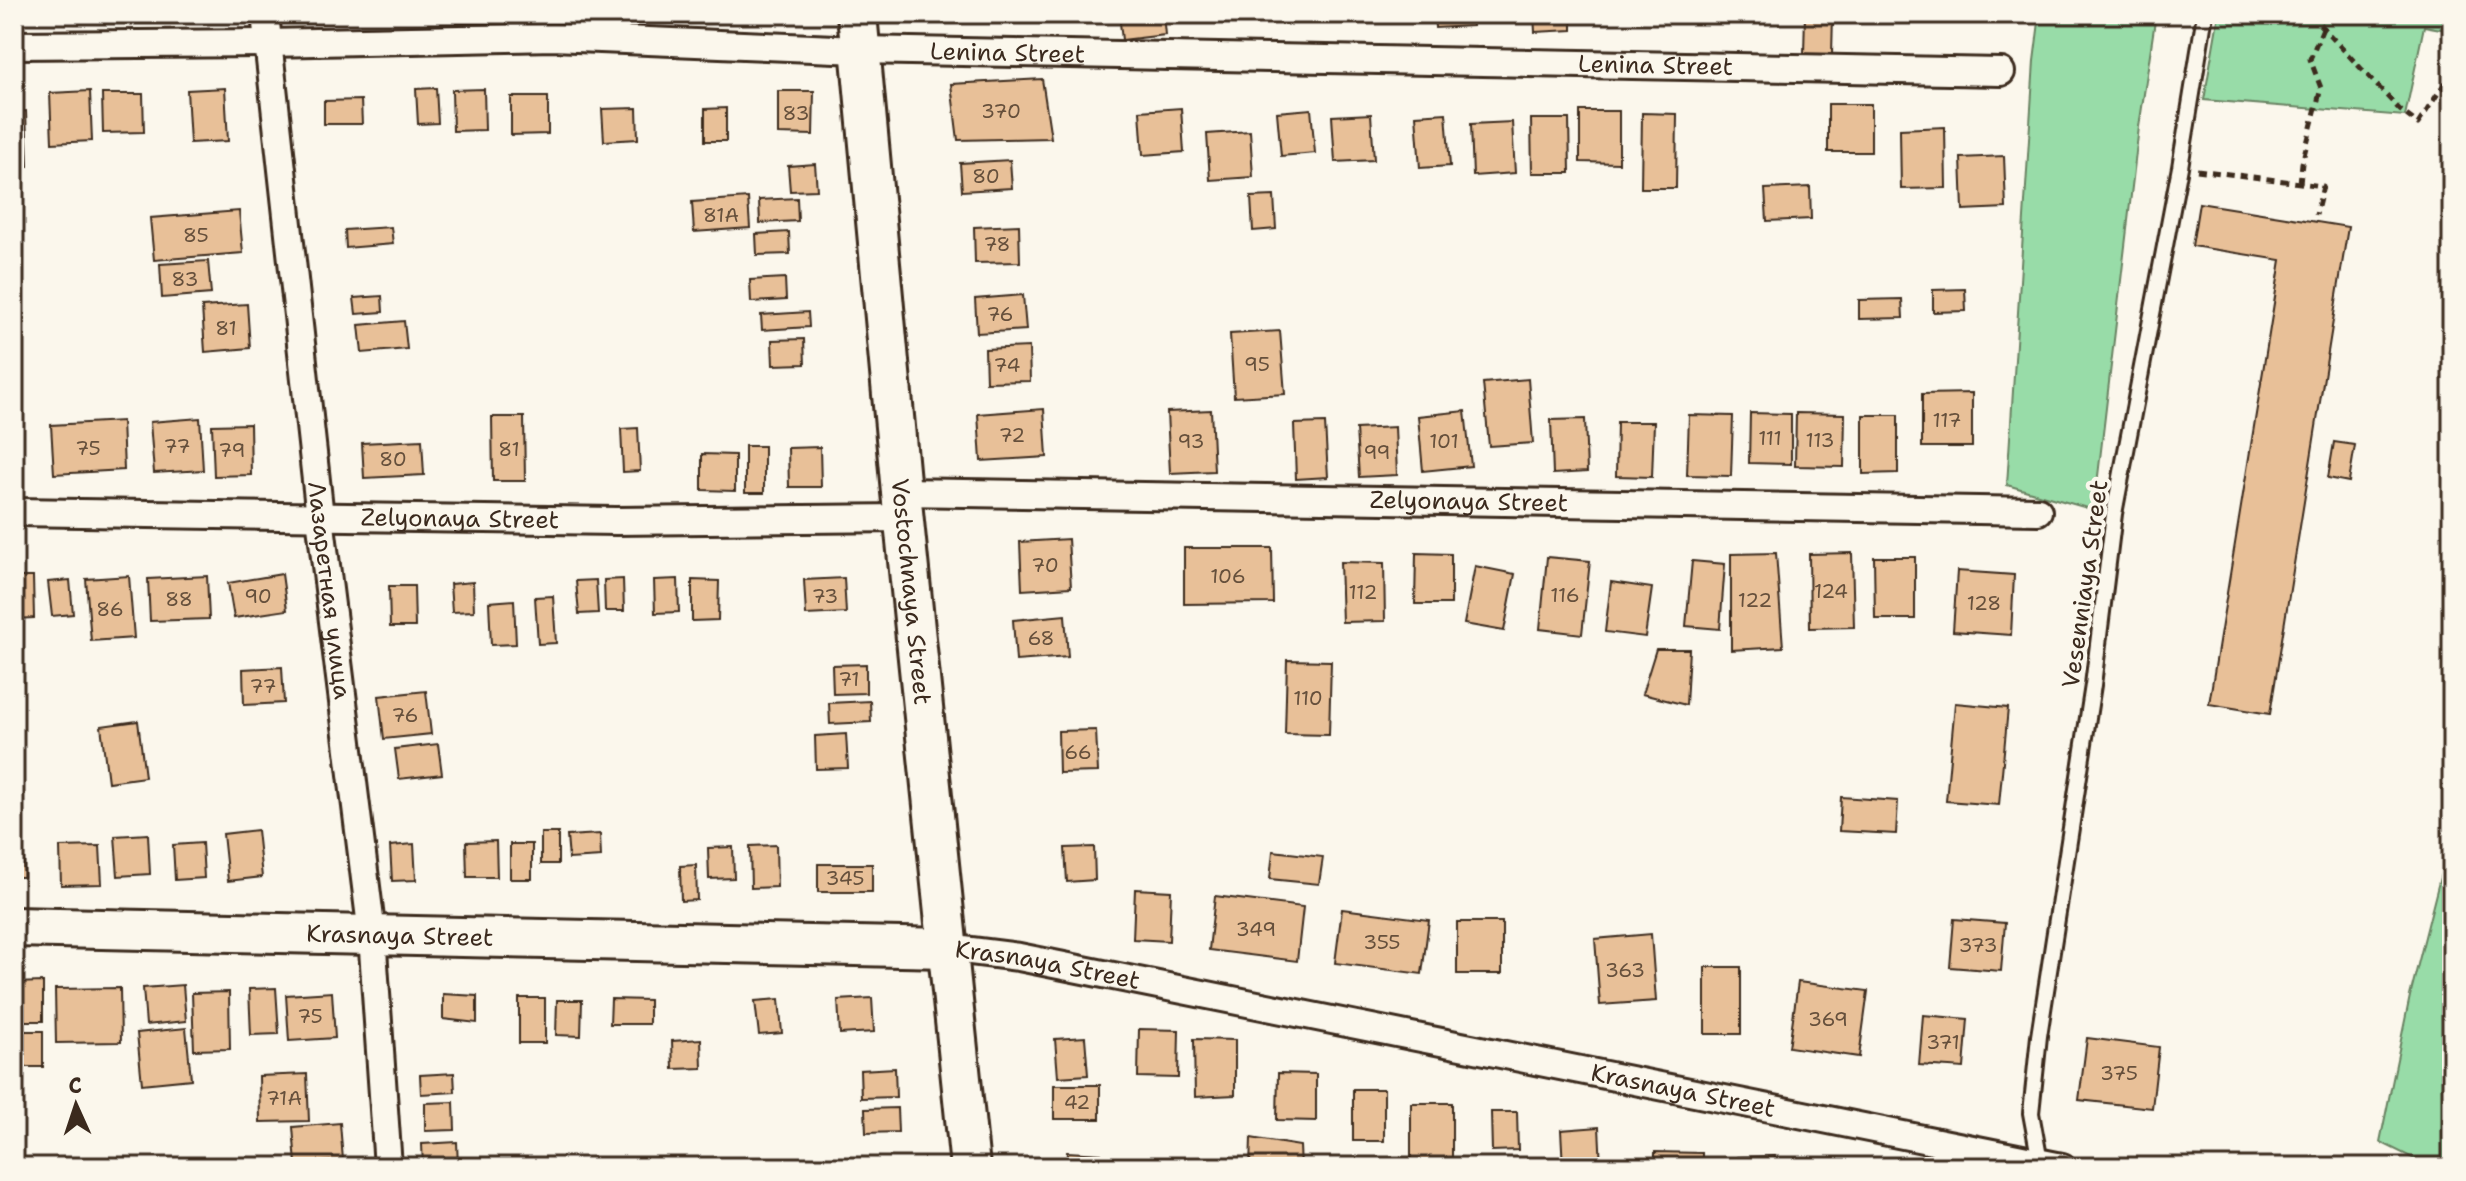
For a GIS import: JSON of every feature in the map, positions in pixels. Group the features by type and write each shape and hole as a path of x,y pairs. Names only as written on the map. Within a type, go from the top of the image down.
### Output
{"street":[{"name":"Лазаретная улица","path":"265,14 320,517 372,935 388,1167"},
{"name":"Lenina Street","path":"14,45 858,32 2001,72"},
{"name":"Vostochnaya Street","path":"858,32 970,1167"},
{"name":"Zelyonaya Street","path":"14,512 616,521 903,505 2038,511"},
{"name":"Krasnaya Street","path":"14,927 947,948 1019,957 2047,1165"}],"lane":[{"name":"Vesenniaya Street","path":"2047,1165 2031,1113 2039,1036 2093,685 2114,514 2180,167 2205,14"}],"path":[{"path":"2310,14 2400,110 2418,124 2452,72"},
{"path":"2300,183 2321,88 2310,59 2323,28"},
{"path":"2180,167 2323,186 2316,215"}],"green space":[{"path":"2040,14 2156,14 2139,127 2094,510 2007,485 2034,61"},
{"path":"2219,14 2452,14 2452,31 2424,26 2405,116 2204,100"},
{"path":"2452,830 2452,1167 2431,1167 2380,1142 2410,996"}],"building":[{"path":"1119,14 1163,14 1165,35 1122,40"},
{"path":"1310,14 1358,14 1358,16 1310,18"},
{"path":"1434,14 1471,14 1472,26 1435,28"},
{"path":"1474,14 1516,14 1516,18 1474,17"},
{"path":"1534,14 1572,14 1572,30 1535,32"},
{"path":"1805,14 1833,14 1832,55 1804,55"},
{"path":"1042,79 1051,138 958,140 951,84"},
{"path":"225,88 228,141 190,143 187,90"},
{"path":"436,88 438,123 418,124 416,89"},
{"path":"484,89 485,130 453,131 452,90"},
{"path":"90,91 92,141 52,143 50,93"},
{"path":"778,91 814,91 813,135 778,134"},
{"path":"102,94 143,94 144,132 103,133"},
{"path":"511,97 548,97 548,134 511,135"},
{"path":"361,100 362,124 324,124 324,101"},
{"path":"1828,104 1871,104 1871,152 1828,152"},
{"path":"637,108 638,139 604,141 602,109"},
{"path":"726,108 726,141 705,141 705,109"},
{"path":"1181,108 1184,152 1143,155 1140,111"},
{"path":"1311,109 1315,153 1281,156 1277,112"},
{"path":"26,111 28,166 14,167 14,112"},
{"path":"1580,111 1619,111 1619,163 1580,162"},
{"path":"1446,113 1450,166 1420,168 1416,115"},
{"path":"1642,113 1677,114 1676,188 1641,188"},
{"path":"1371,114 1374,160 1335,162 1332,116"},
{"path":"1531,119 1569,119 1570,173 1532,173"},
{"path":"1512,122 1515,173 1473,176 1471,124"},
{"path":"1945,127 1946,188 1901,189 1900,129"},
{"path":"1250,131 1253,177 1210,180 1207,134"},
{"path":"2004,156 2006,208 1963,210 1961,158"},
{"path":"1010,160 1012,188 962,191 960,163"},
{"path":"815,164 817,190 790,191 788,166"},
{"path":"1810,187 1811,219 1767,221 1765,189"},
{"path":"1274,196 1276,229 1253,231 1251,197"},
{"path":"748,198 750,228 694,232 692,202"},
{"path":"797,198 798,221 760,223 759,200"},
{"path":"2199,203 2348,227 2270,714 2209,704 2281,260 2192,246"},
{"path":"239,211 243,253 154,260 150,218"},
{"path":"1019,225 1020,262 975,263 974,227"},
{"path":"391,227 393,244 346,248 345,230"},
{"path":"789,232 790,254 757,255 756,234"},
{"path":"208,261 211,294 162,298 160,264"},
{"path":"785,278 786,300 751,302 750,280"},
{"path":"1965,289 1966,311 1933,312 1933,290"},
{"path":"1023,295 1026,330 977,333 975,299"},
{"path":"382,296 383,312 356,314 354,298"},
{"path":"1902,299 1903,318 1859,319 1859,300"},
{"path":"247,304 250,348 205,352 202,307"},
{"path":"808,312 809,327 762,330 761,315"},
{"path":"404,321 407,349 362,353 359,325"},
{"path":"1280,331 1285,394 1234,397 1230,334"},
{"path":"804,339 805,364 773,365 772,340"},
{"path":"1029,347 1030,381 986,382 985,349"},
{"path":"1528,379 1533,443 1489,446 1483,383"},
{"path":"1972,393 1972,447 1922,447 1922,394"},
{"path":"1044,409 1047,457 981,461 978,414"},
{"path":"1211,410 1214,471 1170,473 1167,412"},
{"path":"1465,411 1471,466 1423,471 1418,416"},
{"path":"1750,413 1791,414 1791,464 1749,463"},
{"path":"1796,413 1845,414 1844,467 1795,466"},
{"path":"1689,415 1733,416 1731,476 1687,475"},
{"path":"1863,415 1898,415 1898,473 1863,474"},
{"path":"492,417 524,417 525,481 493,481"},
{"path":"200,418 203,470 154,473 150,422"},
{"path":"1585,419 1587,472 1553,474 1551,420"},
{"path":"122,421 124,470 54,474 51,425"},
{"path":"1617,422 1654,422 1652,477 1616,476"},
{"path":"1325,423 1328,477 1296,479 1294,424"},
{"path":"250,424 251,475 214,476 212,425"},
{"path":"1395,427 1397,475 1359,477 1356,429"},
{"path":"638,428 640,471 623,472 621,429"},
{"path":"422,440 424,475 364,478 362,443"},
{"path":"2334,442 2355,445 2349,482 2328,478"},
{"path":"745,446 764,446 764,493 745,493"},
{"path":"820,447 821,487 789,487 788,448"},
{"path":"702,454 735,455 735,491 702,490"},
{"path":"1068,539 1071,587 1022,590 1020,542"},
{"path":"1184,548 1272,548 1273,603 1184,604"},
{"path":"1416,553 1451,554 1451,604 1415,604"},
{"path":"1776,553 1783,647 1731,650 1731,554"},
{"path":"1852,553 1854,627 1810,628 1809,554"},
{"path":"1547,557 1590,561 1582,634 1540,629"},
{"path":"1874,557 1915,557 1915,619 1875,619"},
{"path":"1692,561 1725,564 1720,629 1686,626"},
{"path":"1340,562 1384,563 1385,621 1342,622"},
{"path":"1475,566 1515,574 1504,631 1464,624"},
{"path":"1957,571 2014,575 2011,635 1953,631"},
{"path":"282,574 287,610 234,618 228,583"},
{"path":"129,576 134,638 91,641 86,579"},
{"path":"207,576 209,619 150,621 148,579"},
{"path":"14,577 33,577 34,618 14,619"},
{"path":"844,578 846,613 806,615 804,580"},
{"path":"623,579 624,611 605,611 604,580"},
{"path":"678,579 679,612 655,613 654,580"},
{"path":"70,580 73,614 52,616 48,582"},
{"path":"596,580 598,613 579,614 576,581"},
{"path":"692,580 719,581 718,620 692,621"},
{"path":"473,582 474,611 452,612 450,584"},
{"path":"1611,582 1652,588 1645,637 1605,632"},
{"path":"389,586 414,586 415,627 390,627"},
{"path":"553,596 556,643 538,644 535,597"},
{"path":"514,600 516,644 491,645 489,602"},
{"path":"1065,615 1068,657 1016,661 1013,620"},
{"path":"1656,649 1689,649 1686,705 1642,694"},
{"path":"1287,660 1331,661 1329,735 1285,734"},
{"path":"866,664 866,693 833,694 832,665"},
{"path":"282,667 284,703 244,705 243,669"},
{"path":"426,691 431,734 384,739 379,696"},
{"path":"870,701 871,722 830,724 829,703"},
{"path":"1955,703 2008,708 1999,805 1946,801"},
{"path":"138,721 145,777 108,782 101,726"},
{"path":"1096,730 1098,772 1059,773 1058,731"},
{"path":"846,734 848,768 816,769 815,736"},
{"path":"438,744 442,774 399,779 395,749"},
{"path":"1841,797 1898,801 1896,834 1839,831"},
{"path":"257,830 262,877 228,881 223,834"},
{"path":"541,833 558,833 558,864 541,864"},
{"path":"148,834 150,874 118,876 115,836"},
{"path":"600,834 601,857 569,859 567,836"},
{"path":"496,841 497,877 467,877 466,842"},
{"path":"202,843 204,878 175,880 173,845"},
{"path":"23,844 24,877 14,877 14,845"},
{"path":"414,844 416,880 392,881 390,846"},
{"path":"510,844 532,844 532,879 510,879"},
{"path":"776,845 777,887 751,888 750,846"},
{"path":"100,846 102,884 61,885 60,847"},
{"path":"733,847 734,878 709,879 708,848"},
{"path":"1094,847 1095,880 1067,882 1065,848"},
{"path":"1273,851 1323,857 1319,884 1270,879"},
{"path":"818,864 872,864 872,892 818,892"},
{"path":"696,865 697,900 681,901 680,866"},
{"path":"1135,889 1171,891 1169,941 1133,939"},
{"path":"1215,896 1303,907 1297,961 1209,950"},
{"path":"1342,909 1429,920 1422,974 1335,963"},
{"path":"1954,919 2005,923 2001,971 1950,967"},
{"path":"1457,922 1502,922 1502,974 1457,974"},
{"path":"1651,934 1656,1001 1600,1005 1595,939"},
{"path":"1705,967 1741,967 1741,1034 1705,1034"},
{"path":"43,982 43,1021 14,1021 14,983"},
{"path":"1798,982 1868,991 1859,1057 1789,1047"},
{"path":"183,985 186,1021 146,1025 143,988"},
{"path":"120,988 121,1042 56,1043 55,989"},
{"path":"276,988 279,1034 251,1035 249,989"},
{"path":"229,992 230,1049 194,1050 192,993"},
{"path":"332,992 335,1038 289,1041 286,995"},
{"path":"443,994 477,996 477,1023 443,1019"},
{"path":"519,998 545,998 545,1043 519,1043"},
{"path":"872,998 874,1032 840,1034 838,1000"},
{"path":"611,999 649,1000 649,1024 610,1024"},
{"path":"779,999 782,1033 759,1035 755,1001"},
{"path":"557,1000 582,1000 581,1036 556,1035"},
{"path":"1923,1015 1968,1019 1964,1068 1919,1065"},
{"path":"186,1028 191,1079 142,1084 137,1033"},
{"path":"1139,1029 1179,1030 1178,1078 1138,1077"},
{"path":"14,1031 43,1031 43,1067 14,1067"},
{"path":"1085,1037 1088,1075 1058,1077 1055,1039"},
{"path":"2087,1038 2159,1047 2152,1108 2079,1100"},
{"path":"701,1039 702,1068 673,1069 672,1041"},
{"path":"1194,1039 1235,1040 1235,1095 1195,1097"},
{"path":"895,1068 896,1097 861,1098 860,1070"},
{"path":"454,1073 455,1092 421,1094 420,1075"},
{"path":"1278,1073 1316,1074 1316,1121 1277,1120"},
{"path":"307,1074 309,1121 260,1122 259,1076"},
{"path":"1054,1085 1100,1085 1100,1119 1054,1119"},
{"path":"1353,1089 1384,1089 1384,1141 1353,1141"},
{"path":"454,1102 455,1130 425,1131 425,1103"},
{"path":"1411,1103 1452,1103 1452,1163 1411,1162"},
{"path":"897,1108 898,1132 866,1133 865,1109"},
{"path":"1491,1112 1517,1112 1518,1150 1492,1151"},
{"path":"340,1123 343,1160 296,1164 293,1127"},
{"path":"1599,1127 1601,1167 1563,1167 1561,1130"},
{"path":"1251,1138 1300,1146 1301,1167 1250,1167"},
{"path":"457,1142 458,1167 423,1167 422,1144"},
{"path":"1067,1152 1101,1154 1100,1167 1066,1167"},
{"path":"1655,1152 1702,1153 1702,1167 1655,1167"},
{"path":"1775,1156 1775,1167 1737,1167 1737,1157"},
{"path":"1828,1161 1859,1167 1826,1167"}]}
